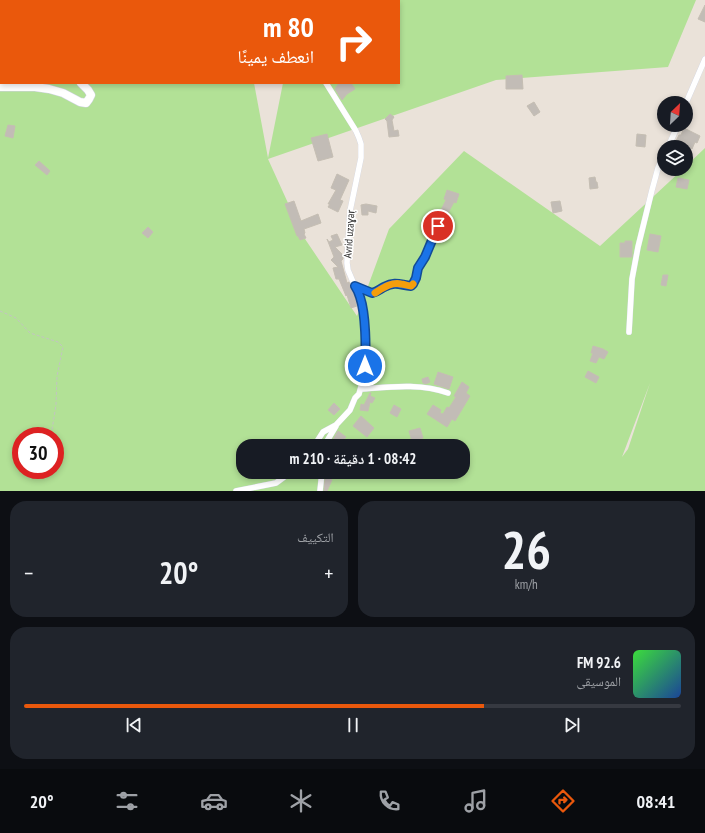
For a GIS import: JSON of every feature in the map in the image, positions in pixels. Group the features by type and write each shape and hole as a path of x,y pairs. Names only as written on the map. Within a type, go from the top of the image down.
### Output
{"street":[{"path":"689,96 705,59"},
{"path":"0,86 49,89 86,103 91,95 82,84"},
{"name":"Avrid uzaɣaṛ","path":"318,439 323,432 336,425 350,410 361,389 365,366 363,313 360,298 348,270 347,263 350,211 361,158 361,144 356,131 327,84"},
{"path":"628,332 632,279 638,247 657,172"},
{"path":"355,286 372,293 385,286 395,284 411,286 416,278 418,268 425,257 438,226"},
{"path":"361,389 426,387 448,392"},
{"path":"328,439 336,425"},
{"path":"236,491 276,483 281,479"},
{"path":"320,491 321,479"}],"path":[{"path":"0,311 16,318 30,333 58,342 63,347 57,376 56,405 52,427"}],"green space":[{"path":"400,0 696,0 668,67 496,80 268,159 303,236 357,316 389,229 464,151 600,246 675,176 693,176 693,159 705,148 705,491 0,491 0,84 254,84 268,158 283,84 400,84","holes":["650,383 628,449 622,457"]}],"building":[{"path":"705,5 705,22 698,19"},
{"path":"522,75 523,89 506,89 506,76"},
{"path":"338,84 352,84 355,89 347,94 342,100 335,89"},
{"path":"534,102 540,112 534,116 527,106"},
{"path":"390,114 394,117 392,120 394,131 398,130 399,136 389,137 387,121 385,119"},
{"path":"8,125 15,126 13,138 5,136"},
{"path":"682,132 692,132 700,136 697,143 695,142 693,147 693,140 676,140 679,135 681,135"},
{"path":"327,134 333,157 318,161 311,138"},
{"path":"637,134 646,135 645,147 636,146"},
{"path":"39,161 50,171 47,175 35,165"},
{"path":"337,174 349,180 340,200 343,201 338,212 328,207 330,204 328,204 336,190 331,188"},
{"path":"595,177 598,188 590,189 589,178"},
{"path":"678,178 689,180 687,189 676,187"},
{"path":"447,190 459,194 456,203 454,202 448,213 441,210 446,200 444,199"},
{"path":"294,201 301,221 318,214 321,223 304,229 306,238 300,240 297,236 285,204"},
{"path":"560,201 562,211 553,213 551,202"},
{"path":"366,204 377,206 376,213 368,211 368,215 362,215 361,205"},
{"path":"148,227 153,232 148,238 142,233"},
{"path":"337,234 342,245 335,247 343,255 343,259 341,261 347,283 349,282 356,299 357,306 351,308 347,295 346,296 339,279 336,279 333,268 338,267 331,260 334,257 327,239 329,242 333,240 331,236"},
{"path":"650,234 661,236 658,252 647,250"},
{"path":"625,241 632,241 632,257 620,257 620,243 625,243"},
{"path":"663,275 668,275 666,286 661,285"},
{"path":"593,346 608,352 604,359 599,357 596,363 590,361 593,353 591,353"},
{"path":"588,371 599,377 596,383 585,377"},
{"path":"438,372 453,377 449,389 434,384"},
{"path":"428,377 430,382 426,384 423,383 422,379"},
{"path":"462,382 469,387 466,393 470,396 455,421 452,419 447,427 427,414 433,405 441,410 440,413 443,414 456,397 454,396"},
{"path":"370,393 370,396 375,398 372,403 370,402 368,411 360,410 361,404 364,405"},
{"path":"334,403 340,409 334,415 328,410"},
{"path":"394,405 401,409 397,417 390,413"},
{"path":"361,416 374,428 367,437 353,426"},
{"path":"420,428 423,438 411,439 409,431"},
{"path":"338,431 346,437 344,439 334,439"},
{"path":"325,480 332,480 327,491 324,491"}],"slow traffic":[{"path":"375,293 385,286 395,284 411,286 413,284"}],"route":[{"path":"365,366 366,355 363,313 360,298 355,286 372,293 385,286 395,284 411,286 416,278 418,268 425,257 438,226"}]}
